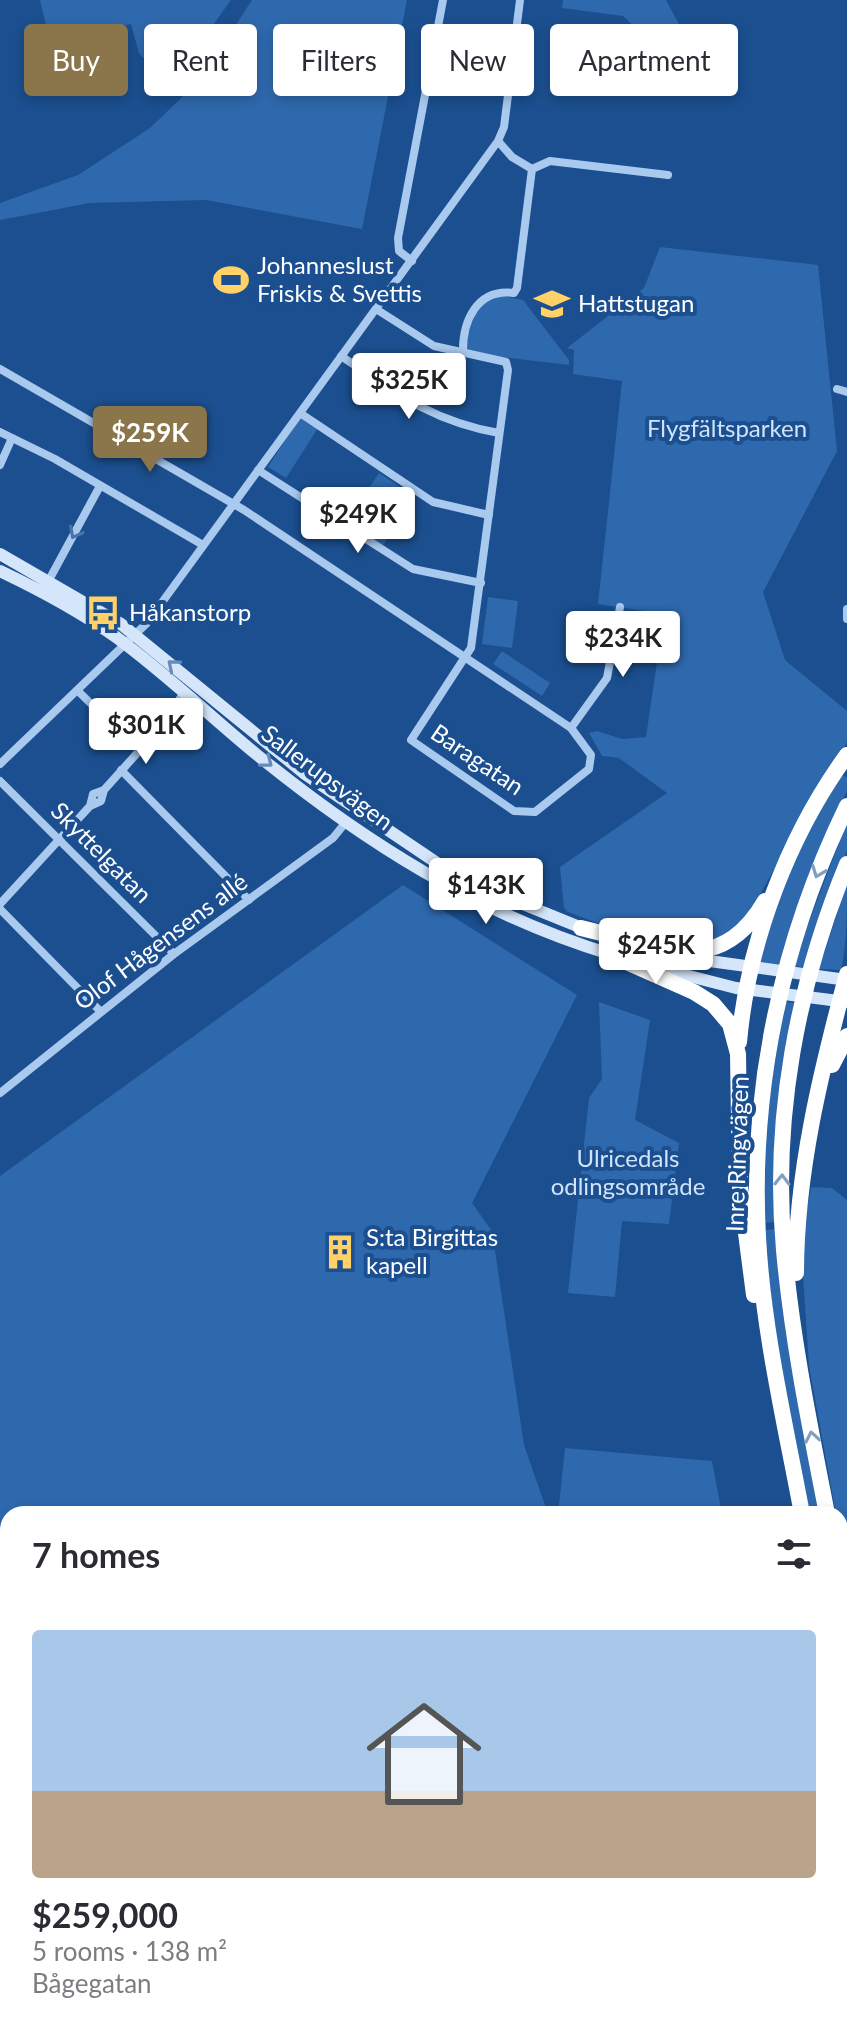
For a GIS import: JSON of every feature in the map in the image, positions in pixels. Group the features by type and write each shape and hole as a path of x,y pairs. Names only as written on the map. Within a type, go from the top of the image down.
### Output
{"highway":[{"path":"581,928 671,949 712,951 724,946 748,927 847,755"},
{"name":"Inre Ringvägen","path":"801,1506 770,1340 758,1237 760,1120 774,1018 793,939 822,861 847,806"},
{"name":"Inre Ringvägen","path":"826,1506 792,1318 782,1214 785,1110 799,1018 820,937 847,864"},
{"path":"737,1074 747,990 782,872"},
{"path":"606,953 694,992 713,1004 734,1033 738,1155 747,1256 771,1386 797,1487"},
{"path":"802,1379 796,1234 806,1160 844,1002 846,978"},
{"path":"820,1092 847,1036"}],"main road":[{"name":"Sallerupsvägen","path":"0,554 49,580 136,635 305,774 437,863 491,891 581,928 670,956 752,970 846,978"},
{"name":"Sallerupsvägen","path":"0,571 68,605 126,645 346,822 475,901 606,953 747,990 844,1002"},
{"path":"184,692 193,692 232,720 249,728"}],"street":[{"path":"412,261 399,251 398,238 443,0"},
{"path":"0,764 136,635 498,141 504,127 520,0"},
{"path":"498,141 512,157 532,169"},
{"path":"532,169 550,161 668,175"},
{"path":"463,354 467,321 486,296 500,291 514,293 532,169"},
{"path":"376,309 419,339 463,354 506,362 481,583 471,648 465,657"},
{"path":"341,356 421,410 466,428 499,433"},
{"path":"0,369 233,503 571,728 607,678 620,607"},
{"path":"837,389 847,392"},
{"path":"300,413 433,502 489,515"},
{"path":"0,432 203,545"},
{"path":"0,465 12,438"},
{"path":"258,470 413,569 439,578 481,583"},
{"path":"49,580 100,486"},
{"path":"847,609 847,619"},
{"name":"Baragatan","path":"465,657 411,740 514,811 525,814 545,806 589,769 591,755 571,728"},
{"path":"78,691 126,738"},
{"path":"166,721 184,692"},
{"path":"101,1012 0,907 90,806 101,801 104,790 166,721 186,706 204,709"},
{"path":"121,770 249,900"},
{"name":"Skyttelgatan","path":"0,781 174,954"},
{"name":"Olof Hågensens allé","path":"0,1093 174,954 333,838 346,822"}],"green space":[{"path":"40,0 231,0 214,24 144,24 144,59 139,53 131,24 46,24"},
{"path":"252,0 407,0 402,24 273,24 273,96 388,96 362,229 206,200 90,203 0,220 0,203 78,175 150,128 183,96 257,96 257,24 236,24"},
{"path":"563,0 666,0 679,24 632,24 623,16 562,8"},
{"name":"Flygfältsparken","path":"660,247 818,265 837,451 763,592 785,660 847,711 847,742 817,787 773,872 745,917 732,933 721,940 682,944 643,938 568,912 564,908 560,867 667,793 619,758 602,756 589,733 597,731 622,739 646,737 664,614 598,604 622,381 573,374 574,350 567,348 644,288"},
{"path":"493,294 523,300 569,360 569,365 467,353 472,320 481,305"},
{"path":"300,417 318,428 286,478 268,467"},
{"path":"379,473 415,497 382,547 346,523"},
{"path":"488,597 518,601 512,648 482,644"},
{"path":"502,651 550,683 542,696 493,664"},
{"path":"842,776 847,777 847,791 806,881 779,965 760,962 792,865 814,820"},
{"path":"847,822 847,851 805,967 792,966"},
{"path":"847,884 846,939 841,970 819,969"},
{"path":"403,885 577,995 472,1203 492,1231 524,1445 545,1506 0,1506 0,1176"},
{"name":"Ulricedals odlingsområde","path":"599,1002 650,1020 635,1120 679,1143 669,1224 622,1221 615,1297 568,1293 589,1098 602,1079"},
{"path":"785,1002 797,1003 777,1222 764,1223 767,1111"},
{"path":"811,1187 832,1188 847,1200 847,1506 835,1506 809,1366 801,1244"},
{"path":"776,1229 820,1506 807,1506 776,1340 764,1230"},
{"path":"565,1448 712,1461 720,1506 559,1506"}],"place":[{"name":"Johanneslust Friskis & Svettis","path":"231,280"},
{"name":"Hattstugan","path":"552,304"},
{"name":"Håkanstorp","path":"103,613"},
{"name":"S:ta Birgittas kapell","path":"340,1252"}]}
